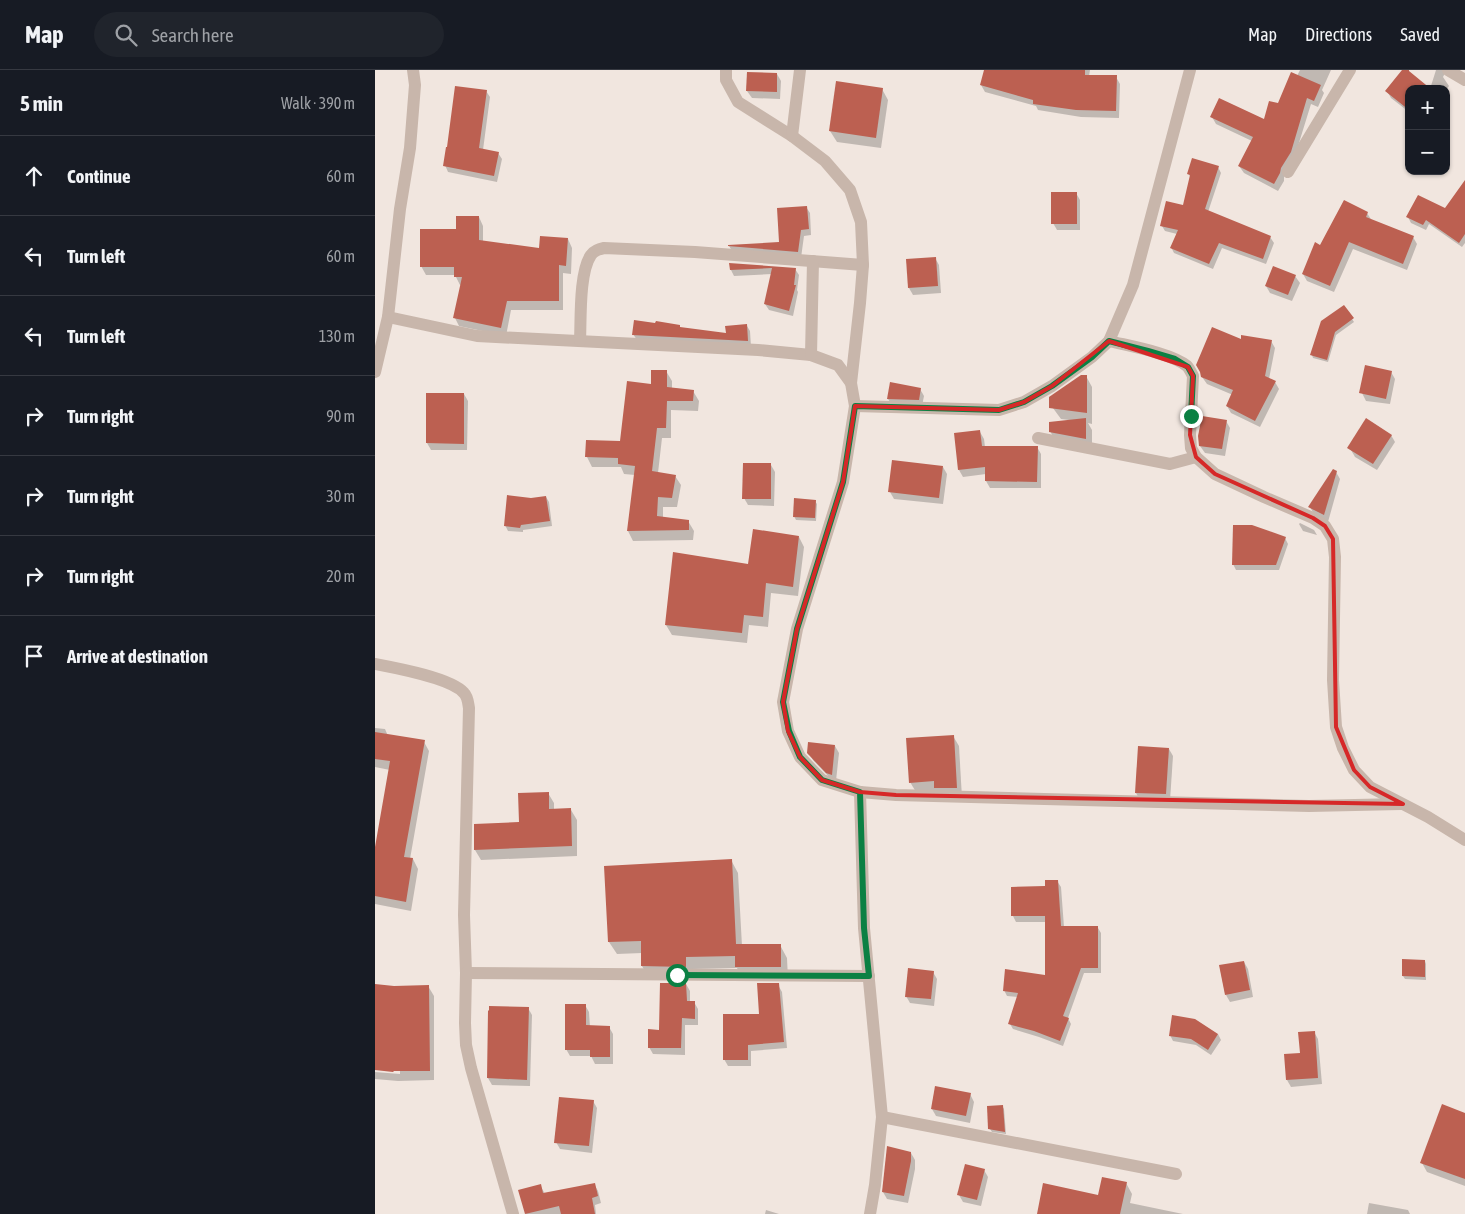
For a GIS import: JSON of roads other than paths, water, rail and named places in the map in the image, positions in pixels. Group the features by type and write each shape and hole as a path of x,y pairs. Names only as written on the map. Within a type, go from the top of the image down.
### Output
{"street":[{"path":"375,372 388,318 400,208 410,148 415,85 413,70"},
{"path":"726,70 726,80 738,102 792,136 825,161 850,190 861,222 863,265 851,382 855,406 843,482 797,629 783,702 789,731 800,757 822,780 860,792 896,795 1309,806 1403,804"},
{"path":"792,136 800,70"},
{"path":"855,406 999,410 1024,402 1052,386 1092,357 1109,341 1133,285 1190,70"},
{"path":"1289,172 1350,70"},
{"path":"1449,70 1465,80"},
{"path":"580,341 585,268 591,255 596,250 627,248 863,265"},
{"path":"811,355 813,261"},
{"path":"388,318 477,336 811,355 838,365 851,382"},
{"path":"1109,341 1175,359 1188,367 1193,376 1191,448 1195,457 1215,474 1313,518 1325,526 1333,539 1335,557 1333,680 1336,726 1343,748 1354,770 1370,787 1429,817 1465,840"},
{"path":"1038,438 1171,464 1195,457"},
{"path":"375,664 408,671 456,686 466,695 469,708 464,915 466,1046 513,1214"},
{"path":"860,792 864,928 882,1117 870,1214"},
{"path":"466,973 869,976"},
{"path":"882,1117 1176,1174"}]}
